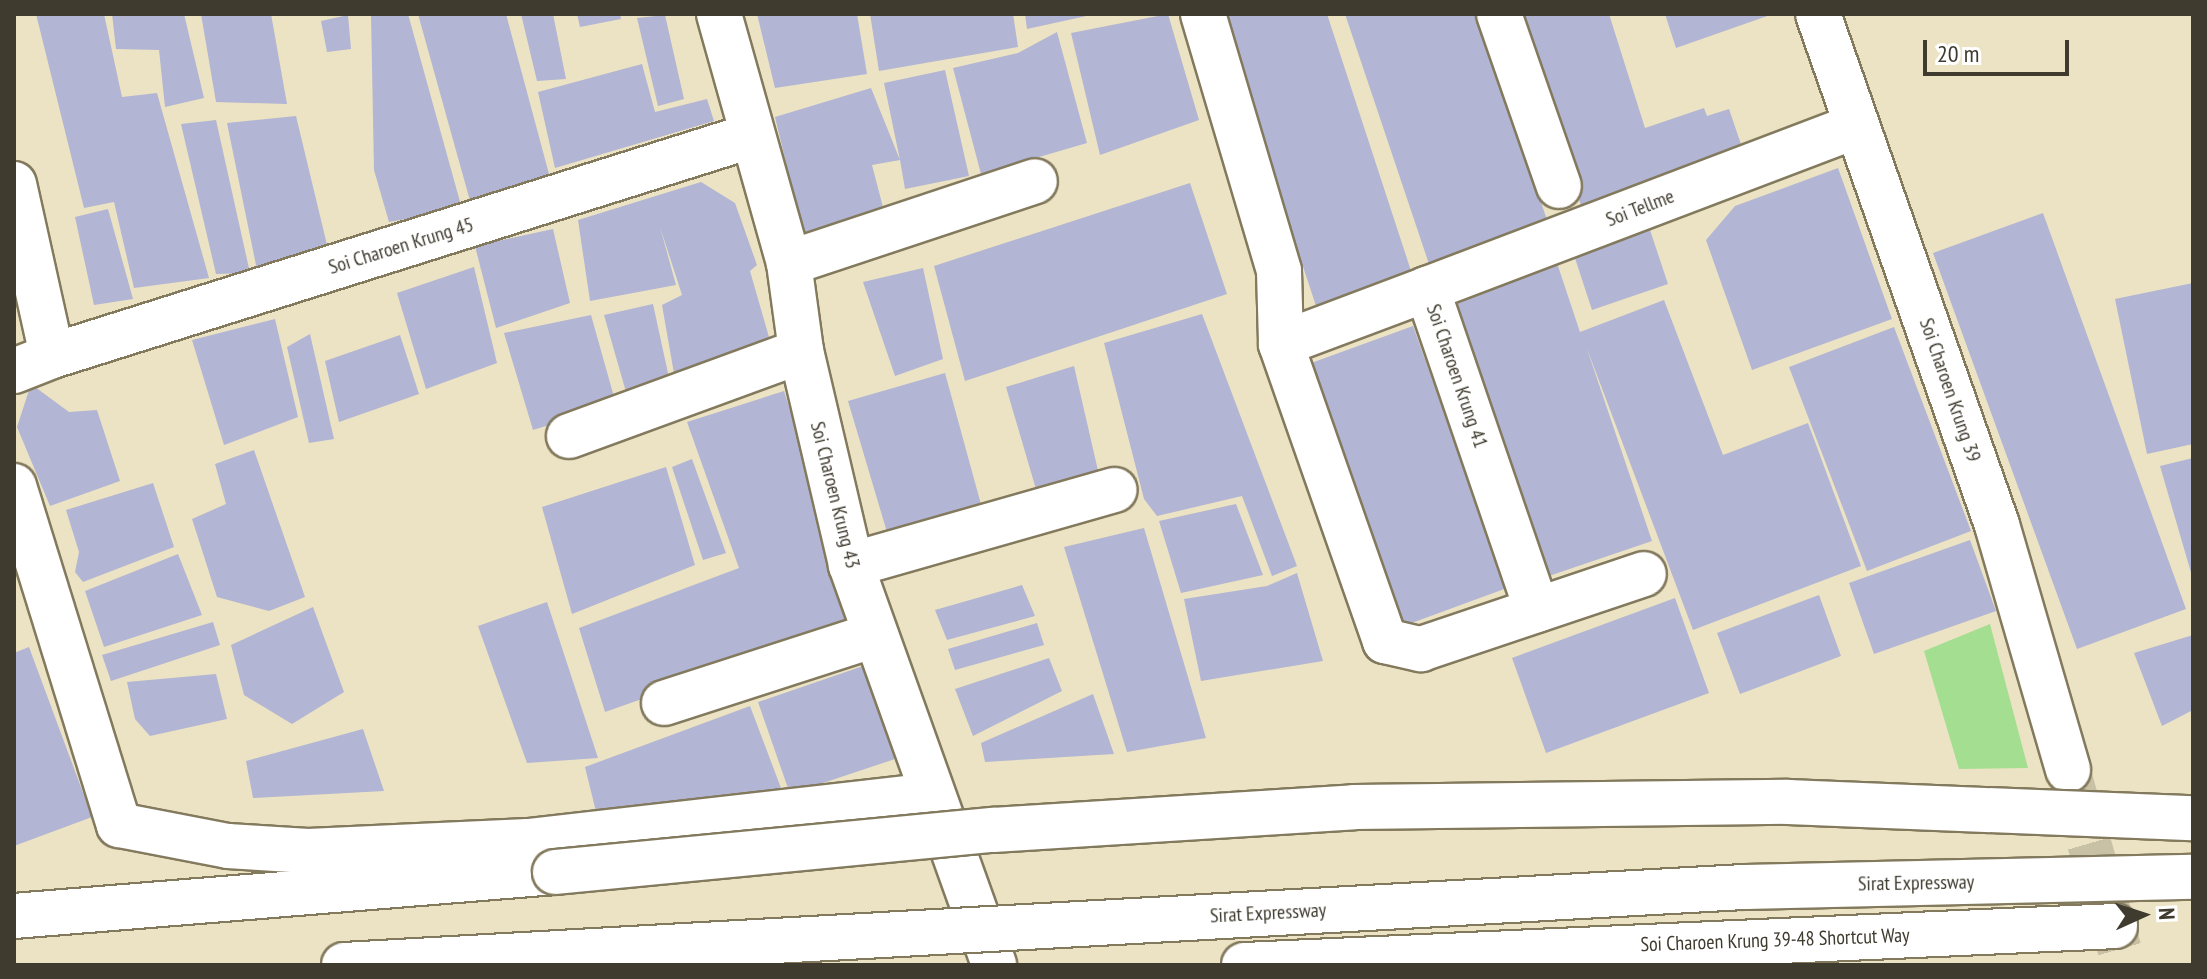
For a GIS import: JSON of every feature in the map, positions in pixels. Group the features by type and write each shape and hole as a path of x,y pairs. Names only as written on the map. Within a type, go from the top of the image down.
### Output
{"main road":[{"name":"Soi Charoen Krung 43","path":"719,14 750,136 789,263 801,351 851,565 929,795 994,965"},
{"path":"1203,14 1279,271 1281,344 1385,641 1421,649 1644,574"},
{"path":"1499,14 1559,186"},
{"name":"Soi Charoen Krung 39","path":"1818,14 1854,127 1997,525 2068,770"},
{"name":"Soi Tellme","path":"1427,289 1854,127"},
{"name":"Soi Charoen Krung 45","path":"14,184 33,363 750,136"},
{"path":"789,263 1035,181"},
{"name":"Soi Charoen Krung 41","path":"1281,344 1427,289 1537,610"},
{"path":"569,436 801,351"},
{"path":"14,486 119,825 228,846 308,851 528,841 929,795"},
{"path":"851,565 1115,490"},
{"path":"664,703 875,635"},
{"path":"14,916 555,872 993,830 1354,807 1788,802 2193,818"},
{"name":"Sirat Expressway","path":"344,965 1745,887 2193,877"},
{"name":"Soi Charoen Krung 39-48 Shortcut Way","path":"1244,965 2115,926"}],"green space":[{"path":"1990,624 2028,768 1959,769 1924,651"}],"building":[{"path":"36,14 104,14 122,97 157,93 209,278 134,288 114,202 84,208"},
{"path":"112,14 184,14 204,98 165,107 159,50 116,49"},
{"path":"201,14 271,14 287,104 216,102"},
{"path":"408,14 462,209 389,222 374,170 371,15"},
{"path":"418,14 506,14 549,174 472,208"},
{"path":"521,14 553,14 566,79 537,81"},
{"path":"577,14 620,14 621,19 580,27"},
{"path":"757,14 857,14 867,74 775,88"},
{"path":"870,14 1013,14 1018,47 879,71"},
{"path":"1025,14 1090,14 1091,15 1027,29"},
{"path":"1168,14 1199,120 1100,155 1071,33"},
{"path":"1220,14 1327,14 1413,277 1317,309"},
{"path":"1345,14 1478,14 1548,223 1429,264"},
{"path":"1516,14 1609,14 1645,128 1704,108 1707,116 1729,109 1746,159 1585,217"},
{"path":"1665,14 1773,14 1676,48"},
{"path":"348,15 351,49 327,52 321,21"},
{"path":"665,15 684,99 658,106 637,18"},
{"path":"1057,32 1087,143 981,174 953,68 1018,53"},
{"path":"642,64 655,112 707,99 714,121 555,168 538,92"},
{"path":"945,70 969,176 905,189 884,83"},
{"path":"871,88 900,160 872,165 885,215 805,242 775,117"},
{"path":"296,116 328,249 257,270 227,123"},
{"path":"216,120 250,273 216,274 181,124"},
{"path":"1838,168 1892,319 1752,370 1706,240 1735,206"},
{"path":"701,182 735,203 757,265 750,271 773,351 676,385 662,305 682,295 660,227 676,285 590,301 578,220"},
{"path":"1190,183 1227,294 965,381 934,266"},
{"path":"108,209 133,299 94,305 75,217"},
{"path":"2043,213 2186,609 2077,649 1933,253"},
{"path":"1647,221 1668,284 1592,310 1571,246"},
{"path":"553,229 570,303 496,328 475,246"},
{"path":"1557,263 1580,332 1664,300 1723,455 1808,423 1861,566 1693,630 1586,346 1652,541 1546,577 1452,300"},
{"path":"474,267 497,363 426,389 397,293"},
{"path":"923,268 943,359 895,376 863,282"},
{"path":"2193,283 2193,444 2147,454 2115,299"},
{"path":"653,304 671,387 628,399 604,315"},
{"path":"1202,314 1297,566 1272,576 1242,496 1157,516 1144,499 1104,343"},
{"path":"591,315 616,404 533,430 504,333"},
{"path":"275,319 298,417 224,445 192,340"},
{"path":"1413,326 1507,588 1398,628 1303,366"},
{"path":"1894,327 1971,531 1867,571 1789,367"},
{"path":"310,334 334,439 309,443 287,347"},
{"path":"400,335 419,394 339,422 325,361"},
{"path":"1074,366 1099,475 1038,496 1006,387"},
{"path":"945,373 985,519 892,549 848,401"},
{"path":"31,384 69,412 97,410 120,481 50,506 17,427"},
{"path":"784,391 858,623 605,712 579,628 739,568 687,422"},
{"path":"254,450 305,597 269,611 217,597 192,519 226,504 215,464"},
{"path":"2193,458 2193,576 2192,576 2160,466"},
{"path":"692,459 726,553 703,560 672,467"},
{"path":"666,467 695,565 572,614 542,507"},
{"path":"153,483 174,547 83,582 75,572 79,552 66,510"},
{"path":"1236,504 1263,575 1181,593 1159,521"},
{"path":"1144,528 1206,738 1127,752 1064,547"},
{"path":"1970,540 1996,611 1874,654 1849,583"},
{"path":"178,554 202,615 104,647 85,591"},
{"path":"1297,573 1323,661 1201,681 1184,599 1267,586"},
{"path":"1022,585 1035,616 947,640 935,610"},
{"path":"1819,595 1841,656 1740,694 1717,633"},
{"path":"1675,598 1709,693 1546,753 1512,658"},
{"path":"547,602 598,758 527,763 478,626"},
{"path":"313,607 344,692 292,724 244,695 231,645"},
{"path":"213,622 220,645 111,681 102,655"},
{"path":"1037,623 1044,645 955,670 948,649"},
{"path":"2193,635 2193,710 2162,726 2134,653"},
{"path":"29,647 92,817 14,846 14,653"},
{"path":"1049,658 1062,691 973,736 955,689"},
{"path":"866,665 898,758 790,794 758,702"},
{"path":"216,674 227,719 150,736 135,719 127,682"},
{"path":"1093,694 1114,754 985,762 981,743"},
{"path":"750,706 784,796 598,820 585,767"},
{"path":"363,729 384,791 253,798 246,761"}],"tunnel":[{"path":"2071,780 2124,965"}]}
